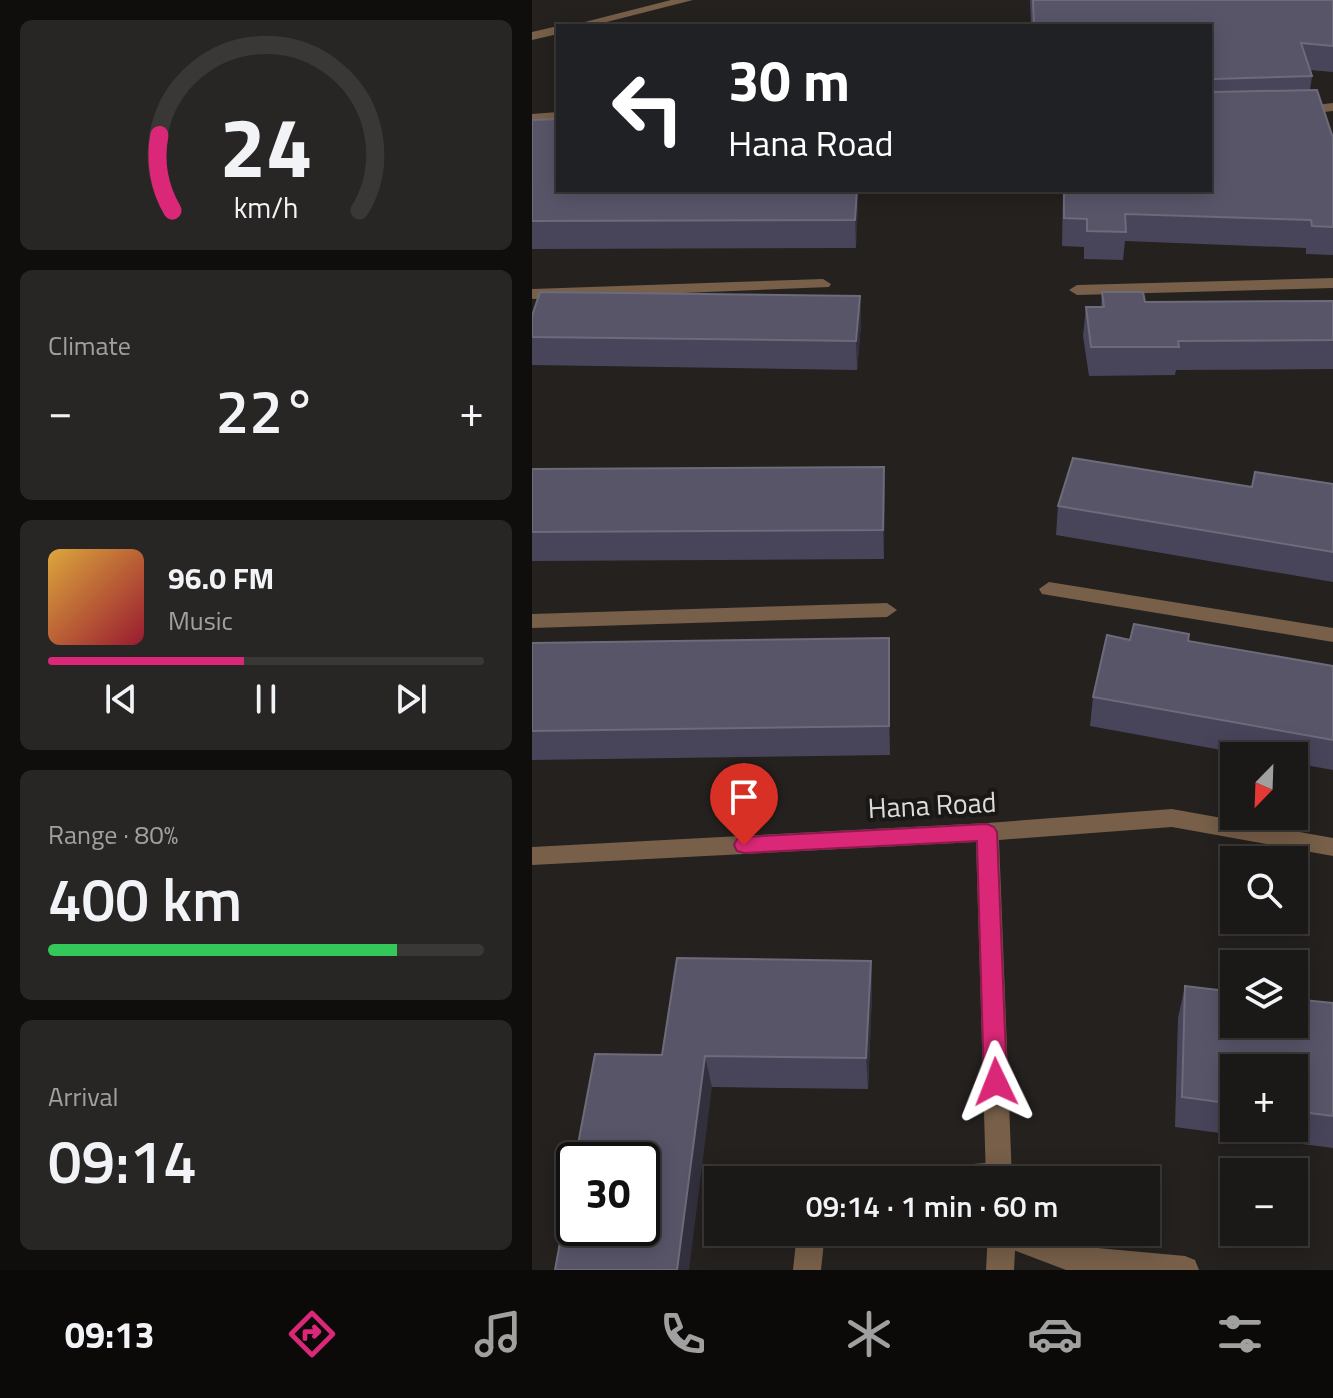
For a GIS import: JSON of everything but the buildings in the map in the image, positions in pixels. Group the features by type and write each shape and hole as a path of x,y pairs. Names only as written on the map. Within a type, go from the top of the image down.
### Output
{"street":[{"path":"584,24 687,0"},
{"path":"532,36 556,30"},
{"path":"1281,111 1333,107"},
{"path":"532,118 556,116"},
{"path":"1077,290 1333,283"},
{"path":"532,294 823,284"},
{"path":"1049,589 1333,635"},
{"path":"532,621 887,610"},
{"name":"Hana Road","path":"532,856 987,832 1172,818 1333,847"},
{"path":"987,832 999,1166"},
{"path":"807,1270 810,1246"},
{"path":"1000,1270 1001,1246"},
{"path":"1039,1246 1076,1260 1185,1270"}],"route":[{"path":"744,845 987,832 996,1082"}]}
